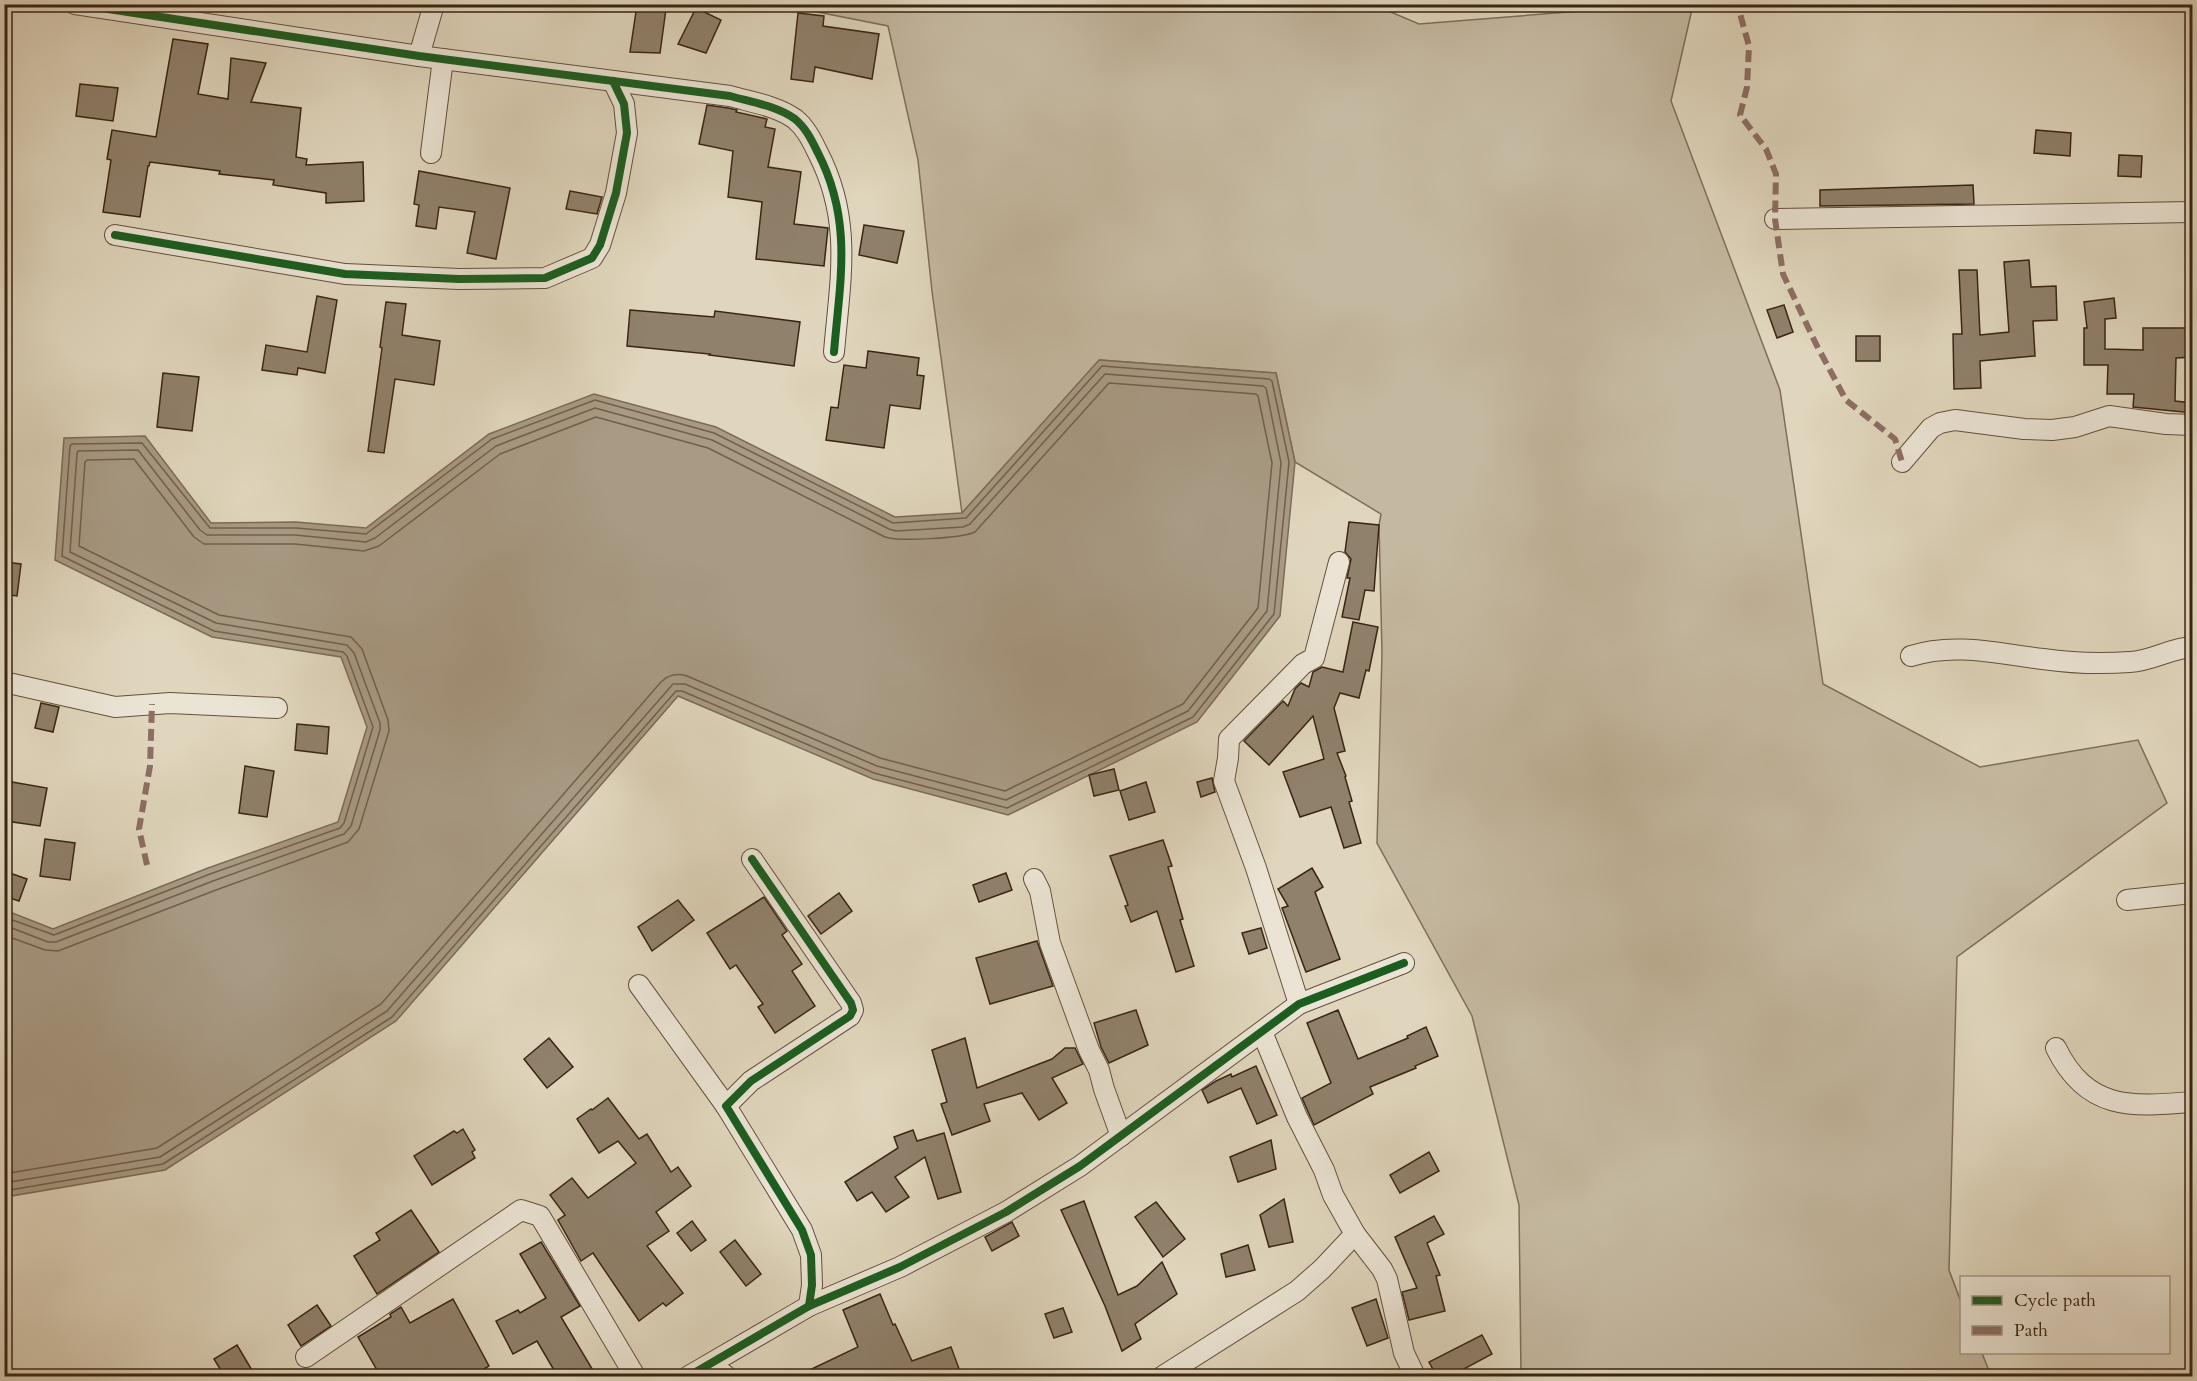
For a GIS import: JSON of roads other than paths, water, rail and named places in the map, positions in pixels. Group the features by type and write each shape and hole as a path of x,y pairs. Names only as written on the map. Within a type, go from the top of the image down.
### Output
{"street":[{"path":"75,4 419,56 730,96 778,110 795,119 807,132 829,180 840,213 842,242 834,352"},
{"path":"419,56 434,4"},
{"path":"431,153 443,59"},
{"path":"116,235 345,274 459,279 545,278 592,258 600,245 616,193 627,133 624,104 613,81"},
{"path":"1775,219 2193,212"},
{"path":"1902,462 1931,428 1940,423 1955,420 2024,429 2075,427 2109,416 2166,424 2193,425"},
{"path":"1299,1004 1256,868 1224,782 1229,739 1303,664 1314,658 1339,562"},
{"path":"1911,656 1924,652 1956,650 2023,655 2043,659 2131,662 2148,660 2171,651 2193,647"},
{"path":"4,682 115,707 170,703 277,708"},
{"path":"726,1106 751,1081 850,1016 853,1010 851,1002 752,859"},
{"path":"1034,879 1040,891 1050,943 1089,1050 1099,1070 1121,1136"},
{"path":"2127,900 2193,892"},
{"path":"689,1377 808,1306 900,1267 1006,1212 1080,1166 1299,1004 1404,963"},
{"path":"639,985 726,1106 802,1230 811,1255 812,1285 808,1306"},
{"path":"1262,1032 1297,1117 1324,1170 1333,1195 1355,1234 1376,1260 1387,1279 1404,1353 1416,1377"},
{"path":"2056,1048 2064,1065 2079,1082 2105,1100 2122,1103 2193,1102"},
{"path":"306,1357 521,1210 540,1216 635,1377"},
{"path":"1162,1377 1297,1291 1322,1269 1355,1234"},
{"path":"711,1364 726,1377"}],"water":[{"path":"1099,360 1276,373 1295,462 1280,616 1197,722 1008,815 873,779 678,696 396,1021 165,1170 5,1197 5,910 53,929 208,868 338,822 367,727 341,657 212,637 55,560 64,438 145,436 211,523 296,522 366,528 489,434 594,394 716,427 895,517 962,513"}]}
